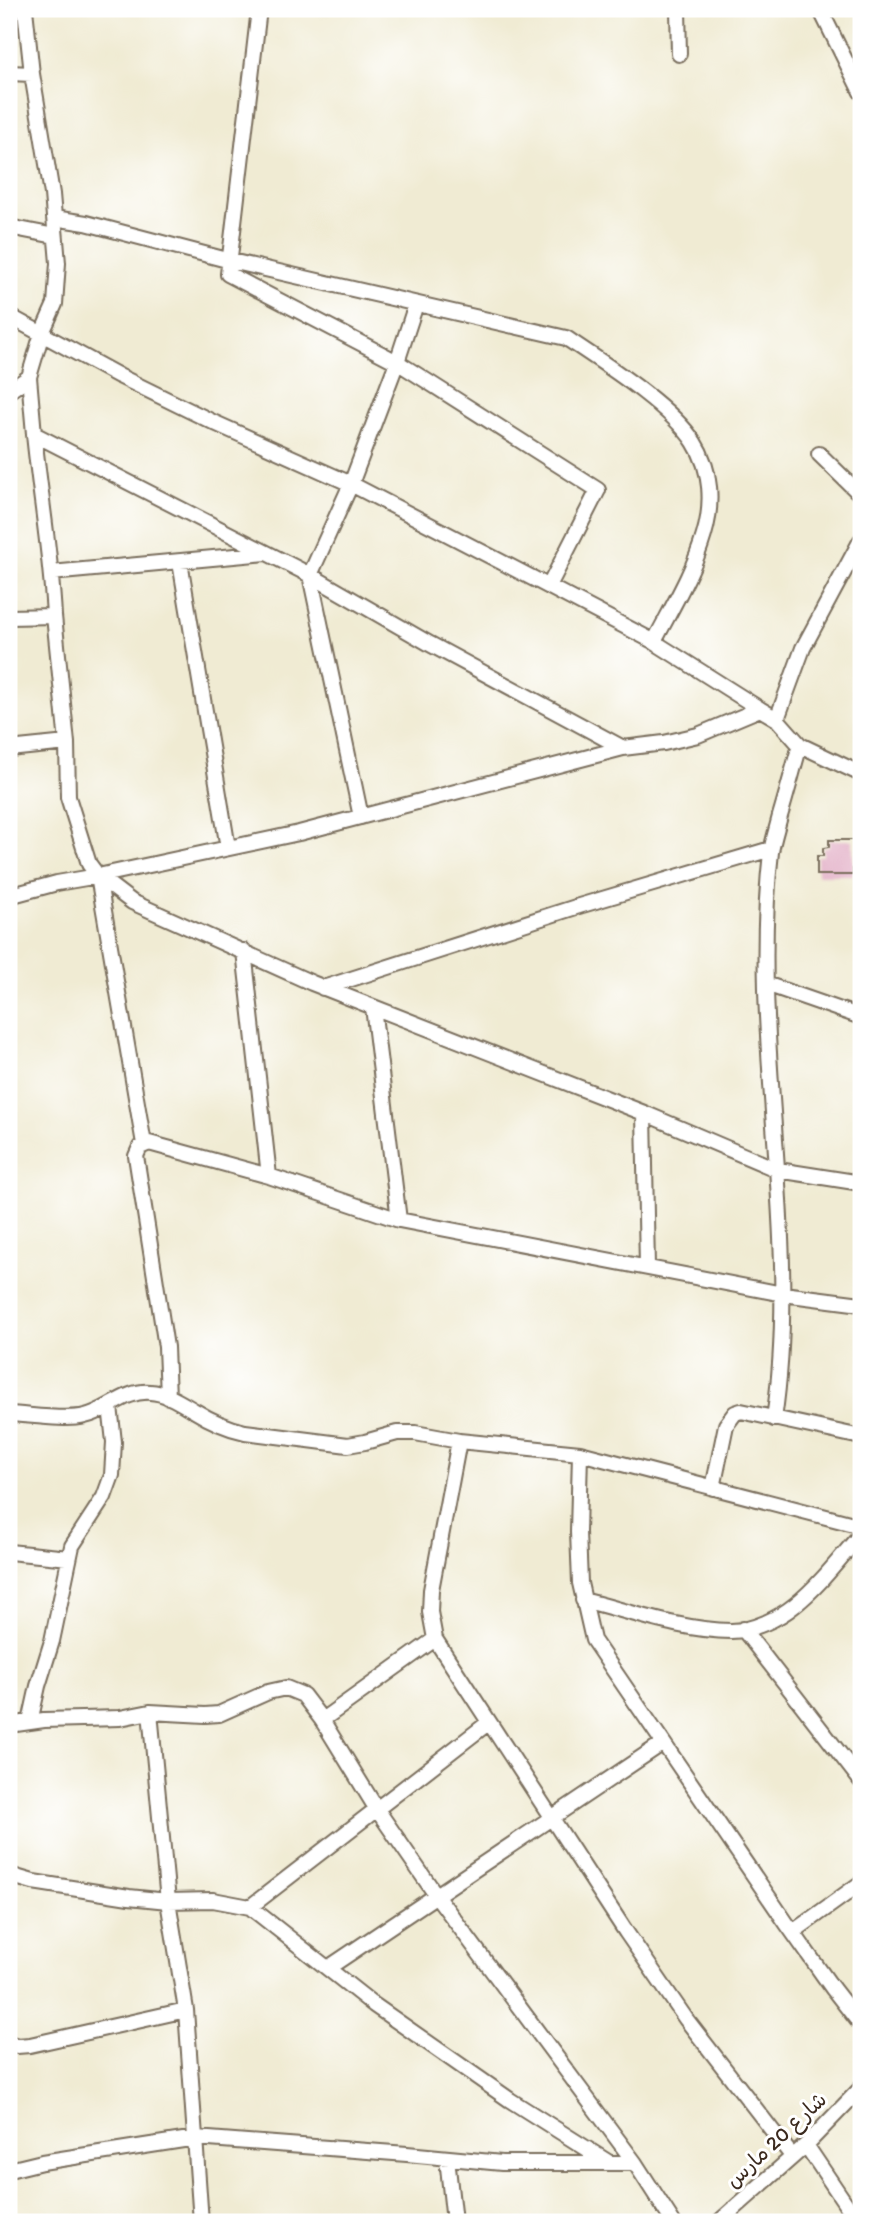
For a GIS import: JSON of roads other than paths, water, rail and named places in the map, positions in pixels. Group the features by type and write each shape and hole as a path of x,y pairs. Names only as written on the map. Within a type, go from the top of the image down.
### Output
{"street":[{"path":"24,9 52,194 58,263 55,304 42,333 29,377 67,743 68,797 89,864 98,876 132,902 323,988 644,1113 778,1170 861,1183"},
{"path":"259,9 228,274 397,362 598,490 548,586"},
{"path":"678,9 679,54"},
{"path":"820,9 861,92"},
{"path":"9,73 32,74"},
{"path":"54,218 86,223 231,261 566,338 603,363 667,413 694,442 706,470 710,493 705,534 690,573 654,642"},
{"path":"9,227 55,236"},
{"path":"361,817 310,575 351,484 416,304"},
{"path":"9,316 119,376 351,484 654,642 777,719 800,745 861,774"},
{"path":"9,391 29,377"},
{"path":"34,434 310,575 430,644 623,748"},
{"path":"819,454 861,495"},
{"path":"777,719 803,648 861,540"},
{"path":"51,573 267,553"},
{"path":"180,562 228,848"},
{"path":"9,617 54,616"},
{"path":"9,895 361,817 623,748 664,744 698,735 760,709"},
{"path":"9,749 67,743"},
{"path":"774,1419 782,1353 783,1294 778,1170 769,1079 766,923 771,849 800,745"},
{"path":"323,988 579,906 771,849"},
{"path":"98,876 144,1144"},
{"path":"244,951 269,1176"},
{"path":"766,984 861,1017"},
{"path":"373,1007 399,1220"},
{"path":"644,1113 648,1268"},
{"path":"167,1397 166,1346 136,1156 140,1147 149,1143 269,1176 399,1220 783,1294 861,1304"},
{"path":"9,1414 82,1417 99,1413 132,1394 150,1392 176,1400 217,1423 245,1432 348,1445 397,1433 580,1454 861,1526"},
{"path":"30,1722 52,1641 72,1546 104,1497 112,1475 114,1442 110,1406"},
{"path":"713,1488 729,1419 735,1413 741,1411 861,1437"},
{"path":"459,1441 443,1517 432,1590 430,1612 435,1639 686,2019 792,2156"},
{"path":"580,1454 578,1532 583,1600 593,1640 793,1932 861,2025"},
{"path":"583,1600 694,1628 733,1631 761,1625 794,1606 825,1576 861,1534"},
{"path":"9,1552 69,1558"},
{"path":"743,1629 861,1781"},
{"path":"322,1720 435,1639"},
{"path":"9,1725 109,1719 150,1712 219,1714 268,1692 286,1688 303,1695 436,1895 635,2163 673,2222"},
{"path":"150,1712 168,1901 186,2010 201,2222"},
{"path":"250,1907 488,1723"},
{"path":"328,1968 663,1743"},
{"path":"9,1875 79,1890 168,1901 213,1900 250,1907 374,2005 510,2100 608,2162"},
{"path":"793,1932 861,1883"},
{"path":"9,2043 17,2046 30,2045 186,2010"},
{"name":"شارع 20 مارس","path":"719,2222 806,2145 861,2088"},
{"path":"9,2170 42,2162 195,2138 502,2163 635,2163"},
{"path":"806,2145 858,2222"},
{"path":"447,2158 454,2222"}]}
